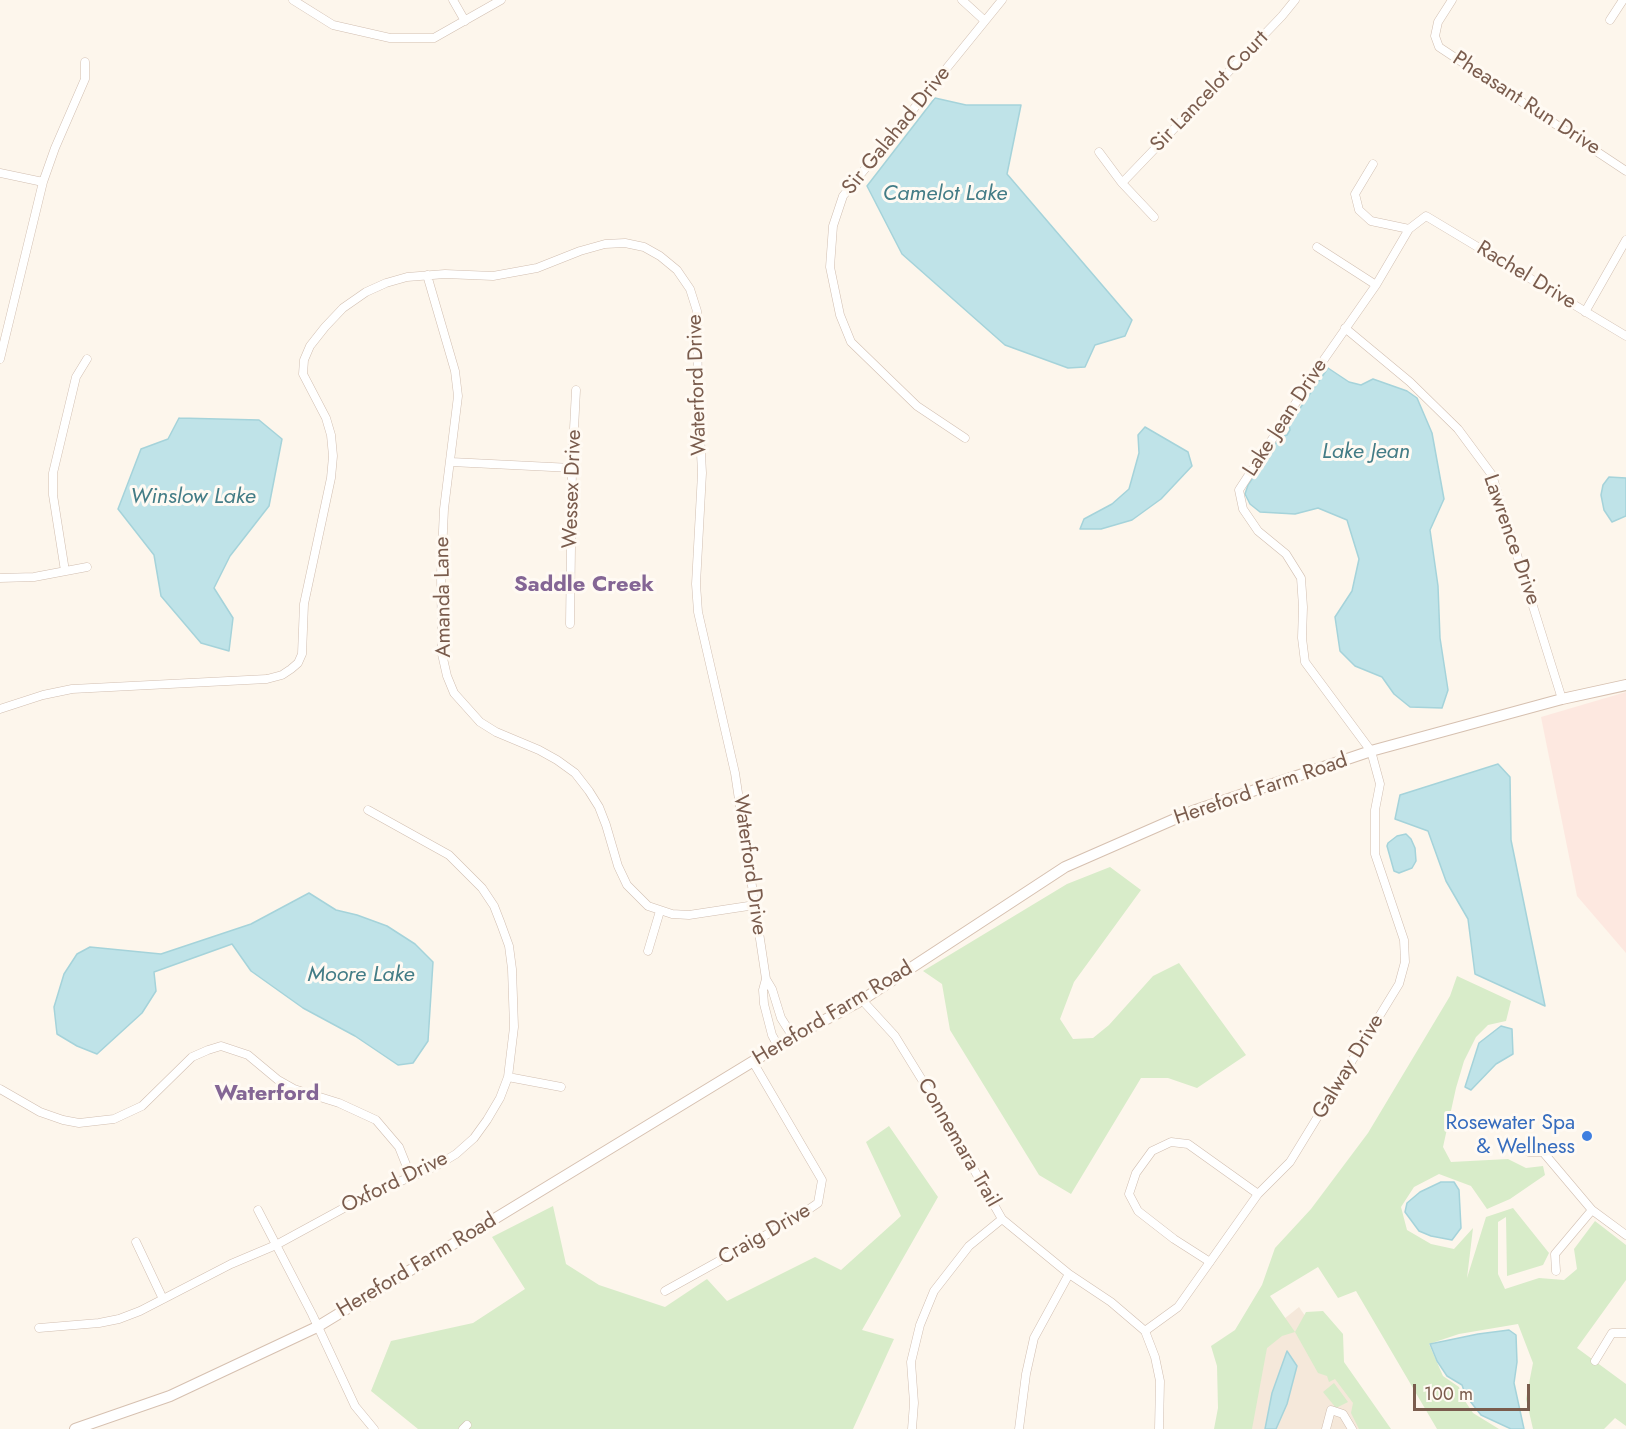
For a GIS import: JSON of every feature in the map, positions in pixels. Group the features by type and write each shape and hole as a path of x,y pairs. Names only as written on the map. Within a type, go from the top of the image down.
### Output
{"street":[{"path":"293,0 333,25 390,38 434,38 501,0"},
{"path":"453,0 465,21"},
{"path":"962,0 985,21"},
{"name":"Sir Galahad Drive","path":"965,438 917,406 852,342 840,315 830,267 833,226 843,196 1002,0"},
{"name":"Sir Lancelot Court","path":"1122,183 1295,0"},
{"name":"Pheasant Run Drive","path":"1452,0 1438,22 1435,36 1439,47 1626,171"},
{"path":"1610,20 1623,0"},
{"path":"0,359 43,182 58,139 86,79 85,62"},
{"path":"1099,152 1122,183 1154,217"},
{"path":"1373,164 1355,194 1359,210 1371,221 1409,229"},
{"path":"0,173 43,182"},
{"name":"Lake Jean Drive","path":"1371,752 1305,662 1302,638 1301,578 1286,554 1258,531 1243,509 1239,490 1345,328 1376,285 1409,229 1426,216"},
{"name":"Rachel Drive","path":"1426,216 1626,336"},
{"path":"1585,312 1626,240"},
{"name":"Waterford Drive","path":"0,709 43,695 72,689 267,679 282,675 298,663 302,654 304,604 331,478 333,456 331,435 326,418 303,374 304,360 310,346 343,308 366,292 386,283 407,277 427,275 493,276 517,273 596,246 625,243 644,247 677,270 690,289 697,311 702,473 696,584 698,612 735,773 766,979 787,1029 793,1036"},
{"path":"1317,247 1376,285"},
{"name":"Amanda Lane","path":"427,275 455,371 458,396 444,509 441,631 447,676 454,693 480,722 496,732 548,755 574,773 589,790 598,807 618,866 627,885 648,906 660,911 689,915 755,905"},
{"name":"Lawrence Drive","path":"1345,328 1410,382 1458,429 1492,475 1562,699"},
{"path":"65,571 53,495 53,473 76,377 87,359"},
{"name":"Wessex Drive","path":"570,624 576,390"},
{"path":"451,462 573,468"},
{"path":"0,578 34,577 87,567"},
{"name":"Hereford Farm Road","path":"75,1429 170,1396 317,1327 793,1036 862,1000 1065,867 1193,811 1371,752 1562,699 1626,685"},
{"name":"Galway Drive","path":"1145,1331 1178,1307 1258,1194 1290,1162 1399,984 1405,962 1404,940 1375,854 1375,810 1380,784 1371,752"},
{"name":"Oxford Drive","path":"39,1328 99,1323 140,1311 231,1264 276,1245 366,1196 436,1166 456,1154 474,1138 500,1098 508,1077 514,1027 509,946 494,906 468,871 449,855 368,810"},
{"path":"648,951 660,911"},
{"name":"Waterford Drive","path":"766,979 763,990 764,1004 772,1035 778,1046"},
{"name":"Connemara Trail","path":"862,1000 895,1036 1002,1219 1068,1274 1111,1302 1145,1331 1155,1357 1160,1381 1159,1429"},
{"path":"764,1004 776,1002"},
{"path":"0,1089 40,1112 63,1120 79,1123 114,1119 142,1106 192,1057 221,1046 248,1055 278,1080 294,1089 339,1103 376,1120 399,1147 411,1177"},
{"name":"Craig Drive","path":"665,1291 793,1220 818,1203 822,1180 753,1062"},
{"path":"508,1077 561,1087"},
{"path":"1210,1262 1174,1239 1138,1211 1129,1194 1136,1173 1152,1151 1171,1142 1188,1144 1258,1194"},
{"path":"1529,1152 1543,1152 1592,1210 1626,1235"},
{"path":"258,1210 355,1406 374,1429"},
{"path":"1556,1271 1555,1254 1592,1210"},
{"path":"912,1429 914,1403 911,1362 920,1325 934,1291 969,1246 1002,1219"},
{"path":"136,1242 163,1299"},
{"path":"1019,1429 1026,1374 1034,1338 1068,1274"},
{"path":"1595,1361 1612,1333 1626,1333"},
{"path":"1326,1429 1331,1410 1343,1414 1352,1429"}],"shaded area":[{"path":"1626,692 1626,953 1577,896 1541,717"},
{"path":"1299,1307 1383,1429 1247,1429 1259,1339"}],"green space":[{"path":"1110,867 1141,890 1074,982 1060,1019 1073,1039 1093,1038 1109,1025 1153,976 1179,963 1246,1055 1197,1088 1168,1078 1141,1078 1071,1194 1039,1175 950,1030 942,984 923,971 1067,884"},
{"path":"1457,976 1511,1001 1506,1021 1488,1025 1476,1037 1464,1061 1443,1147 1451,1162 1508,1159 1526,1168 1543,1166 1545,1175 1510,1199 1487,1209 1471,1186 1439,1174 1414,1187 1401,1207 1407,1230 1431,1244 1454,1249 1473,1228 1467,1278 1486,1217 1513,1208 1549,1253 1543,1265 1507,1276 1506,1217 1498,1222 1498,1274 1505,1289 1539,1278 1564,1280 1577,1269 1574,1249 1595,1221 1626,1245 1626,1280 1577,1348 1626,1384 1626,1426 1615,1418 1604,1429 1533,1429 1526,1399 1533,1363 1518,1324 1459,1334 1429,1344 1443,1376 1459,1387 1461,1395 1473,1413 1499,1429 1437,1429 1356,1291 1338,1298 1318,1267 1270,1296 1295,1332 1282,1336 1267,1348 1252,1429 1214,1429 1218,1408 1217,1366 1211,1346 1235,1330 1262,1285 1275,1248 1311,1209 1368,1133 1450,996"},
{"path":"889,1126 938,1197 862,1330 894,1339 853,1429 418,1429 371,1391 391,1341 473,1323 525,1289 492,1237 553,1206 566,1264 599,1285 665,1307 707,1279 727,1301 815,1257 841,1270 901,1216 866,1142"},
{"path":"1323,1311 1343,1334 1344,1362 1391,1429 1359,1429 1351,1413 1353,1403 1335,1379 1329,1382 1327,1376 1318,1373 1295,1332 1306,1312"},
{"path":"1334,1383 1348,1402 1336,1408 1323,1392"}],"water":[{"name":"Camelot Lake","path":"935,98 966,105 1021,105 1007,174 1132,320 1125,336 1095,345 1085,367 1068,368 1005,345 902,254 867,186"},
{"name":"Lake Jean","path":"1328,368 1349,382 1361,385 1373,379 1407,391 1417,398 1432,433 1444,499 1430,530 1438,586 1440,638 1448,690 1442,708 1410,707 1394,694 1382,677 1355,666 1340,651 1335,617 1352,591 1359,559 1347,520 1318,508 1295,514 1260,512 1250,504 1245,494 1248,485 1280,437 1287,435 1290,430 1289,424"},
{"name":"Winslow Lake","path":"179,418 259,420 282,439 269,506 230,556 214,588 233,618 229,651 201,643 161,596 154,555 118,509 141,449 168,439"},
{"path":"1145,427 1188,452 1192,466 1161,499 1132,520 1101,529 1080,529 1084,519 1112,504 1129,489 1139,453 1138,435"},
{"path":"1609,477 1626,478 1626,516 1612,522 1604,510 1601,495 1603,485"},
{"path":"1498,764 1510,777 1511,840 1545,1006 1475,974 1468,919 1446,881 1428,831 1395,819 1400,795"},
{"path":"1406,834 1415,848 1416,861 1412,868 1399,873 1394,871 1387,846 1397,836"},
{"name":"Moore Lake","path":"309,893 336,910 387,926 415,944 433,962 428,1041 413,1063 398,1065 355,1036 303,1008 251,971 232,944 154,972 156,991 142,1013 97,1054 57,1034 54,1007 64,974 77,954 90,947 161,954 251,924"},
{"path":"1501,1026 1512,1029 1513,1054 1496,1064 1471,1090 1465,1087 1479,1043"},
{"path":"1441,1182 1454,1182 1459,1190 1461,1228 1452,1240 1419,1231 1405,1212 1407,1203 1420,1192"},
{"path":"1509,1330 1516,1335 1517,1362 1514,1383 1524,1429 1511,1429 1481,1415 1466,1396 1462,1385 1447,1376 1430,1344"},
{"path":"1287,1351 1297,1366 1287,1404 1276,1429 1265,1429 1272,1393"}],"place":[{"name":"Rosewater Spa & Wellness","path":"1587,1136"}],"district":[{"name":"Saddle Creek","path":"584,586"},
{"name":"Waterford","path":"267,1095"}]}
